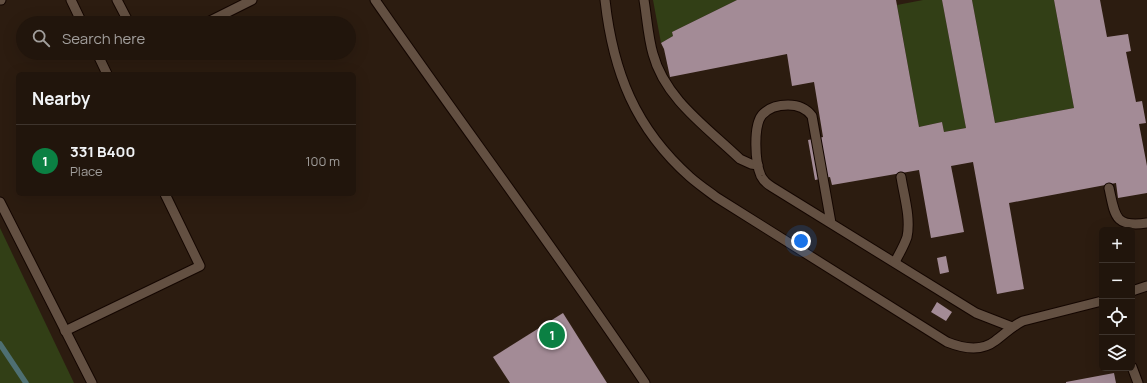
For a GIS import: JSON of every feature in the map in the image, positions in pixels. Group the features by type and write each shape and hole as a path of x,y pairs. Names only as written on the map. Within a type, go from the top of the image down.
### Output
{"lane":[{"path":"71,0 79,16"},
{"path":"117,0 125,16"},
{"path":"220,16 252,0"},
{"path":"375,0 452,111 606,325 645,383"},
{"path":"605,0 616,61 631,101 644,125 660,147 691,178 716,197 947,342 959,347 982,347 995,341 1012,327 1029,319 1099,302"},
{"path":"644,0 650,46 656,65 666,84 682,104 740,159 751,164 758,165"},
{"path":"100,60 106,72"},
{"path":"831,224 812,116 807,110 795,105 780,105 770,108 763,114 758,123 756,134 758,165 762,178 772,187 831,224 895,262 976,313 1012,327"},
{"path":"895,262 905,243 908,229 901,177"},
{"path":"1109,188 1117,219 1129,224 1147,223"},
{"path":"65,331 200,266 166,196"},
{"path":"0,202 92,383"},
{"path":"1135,290 1147,286"},
{"path":"1134,371 1138,383"}],"green space":[{"path":"653,0 737,0 672,32 673,36 661,43"},
{"path":"923,0 942,0 966,128 944,132 942,122 919,127 897,5"},
{"path":"972,0 1054,0 1074,108 995,123"},
{"path":"0,228 74,383 0,383"}],"building":[{"path":"737,0 896,0 919,127 942,122 944,132 966,128 942,0 972,0 995,123 1074,108 1054,0 1100,0 1107,37 1128,34 1131,51 1126,52 1136,102 1142,101 1146,123 1139,124 1147,166 1147,193 1118,198 1116,183 1009,203 1024,289 997,294 973,162 951,166 964,232 931,238 919,170 832,185 830,177 815,180 808,140 823,137 814,82 792,86 787,54 670,77 664,49 661,43 673,36 672,32"},
{"path":"946,256 949,272 940,274 937,258"},
{"path":"937,302 952,312 946,321 931,312"},
{"path":"563,313 607,383 510,383 493,357"},
{"path":"1114,373 1116,383 1066,383 1066,382"}],"waterway":[{"path":"0,344 26,383"}],"place":[{"name":"331 B400","path":"552,335"}]}
